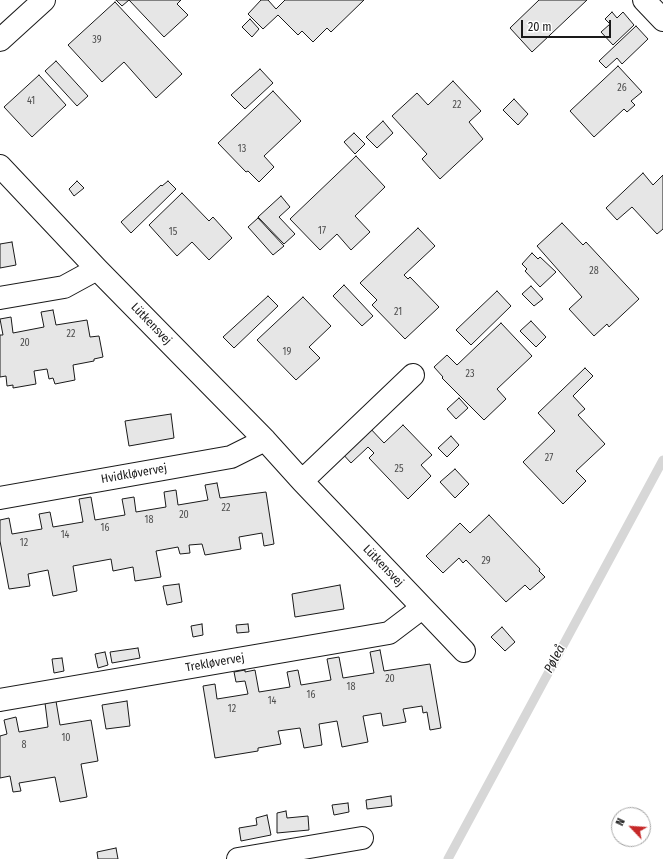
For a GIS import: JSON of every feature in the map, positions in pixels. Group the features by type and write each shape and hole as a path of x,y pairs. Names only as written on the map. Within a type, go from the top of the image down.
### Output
{"street":[{"path":"0,40 44,0"},
{"path":"644,0 663,20"},
{"name":"Lütkensvej","path":"0,166 97,269 265,440 302,482 464,651"},
{"path":"0,298 64,287 97,269"},
{"path":"302,482 413,375"},
{"name":"Hvidkløvervej","path":"0,498 231,457 265,440"},
{"name":"Trekløvervej","path":"0,700 389,633 422,608"},
{"path":"238,859 362,838"}],"building":[{"path":"116,0 129,0 122,6"},
{"path":"129,0 181,0 177,4 188,15 164,37"},
{"path":"261,0 268,0 276,9 285,0 364,0 331,32 327,28 313,42 302,31 298,35 278,15 263,29 248,14"},
{"path":"539,0 587,0 532,52 510,28"},
{"path":"115,2 182,74 156,98 124,62 102,82 68,45"},
{"path":"612,12 617,18 623,12 634,25 613,45 601,32 610,24 605,19"},
{"path":"250,19 259,29 252,37 242,27"},
{"path":"636,26 648,39 622,64 617,58 606,68 599,61"},
{"path":"56,61 88,96 77,106 45,71"},
{"path":"618,66 642,92 631,101 635,105 627,112 624,109 594,137 570,111"},
{"path":"260,69 273,83 245,109 231,95"},
{"path":"39,75 66,105 32,137 4,107"},
{"path":"453,81 481,111 469,122 483,139 440,179 422,159 427,154 392,116 417,93 428,105"},
{"path":"273,91 301,121 264,156 274,167 259,182 248,171 246,172 218,143"},
{"path":"514,99 528,114 518,125 503,110"},
{"path":"383,121 393,133 377,148 366,137"},
{"path":"354,133 365,144 355,154 344,142"},
{"path":"356,156 385,187 355,216 370,232 351,250 337,234 320,250 290,219"},
{"path":"643,173 653,185 663,175 663,229 657,234 632,207 617,220 606,208"},
{"path":"77,181 84,188 74,196 69,189"},
{"path":"168,181 176,189 131,233 121,222 161,185 162,186"},
{"path":"182,193 209,221 213,217 232,238 209,260 192,242 177,256 149,225"},
{"path":"281,196 290,207 279,217 295,234 284,244 258,217"},
{"path":"258,218 284,246 273,255 248,227"},
{"path":"562,223 583,245 586,242 639,299 609,327 607,324 594,336 569,309 582,297 537,246"},
{"path":"418,228 435,246 404,275 408,279 410,277 439,307 405,339 372,305 377,300 360,283"},
{"path":"12,242 16,265 0,268 0,244"},
{"path":"532,253 538,259 540,257 556,272 540,287 525,271 527,269 522,264"},
{"path":"344,285 373,316 362,326 333,296"},
{"path":"531,286 543,299 534,306 522,294"},
{"path":"497,291 511,306 471,345 456,330"},
{"path":"268,296 278,306 234,348 223,337"},
{"path":"303,297 331,326 309,347 320,358 296,380 257,340"},
{"path":"53,310 56,325 87,320 90,337 99,336 103,357 94,359 94,361 73,365 75,380 55,384 53,378 49,379 47,369 34,371 36,384 13,388 13,385 7,386 6,376 0,377 0,335 3,335 0,319 11,317 13,333 44,327 41,312"},
{"path":"531,321 546,337 536,347 520,331"},
{"path":"501,323 532,356 497,389 506,399 484,420 442,378 443,377 434,367 447,355 457,365"},
{"path":"585,368 593,376 573,396 585,409 578,415 605,444 576,471 586,481 563,504 523,462 555,431 538,413"},
{"path":"459,398 468,408 456,419 447,409"},
{"path":"171,414 174,438 129,446 125,421"},
{"path":"403,425 432,455 421,465 431,476 408,499 369,458 374,453 368,447 351,463 341,452 368,426 384,443"},
{"path":"451,436 459,445 447,457 438,448"},
{"path":"455,469 469,484 455,498 440,482"},
{"path":"217,483 220,498 266,492 274,544 264,546 262,533 239,537 241,549 205,555 202,544 189,545 190,553 180,554 178,547 156,551 161,577 135,581 133,567 113,571 111,559 73,566 77,591 53,596 48,570 28,574 30,586 9,589 0,541 0,520 9,518 12,534 42,529 39,514 50,512 53,527 83,522 79,499 91,497 95,520 125,515 122,499 134,497 136,512 166,507 164,492 176,490 178,505 208,500 205,485"},
{"path":"489,515 540,569 539,571 545,577 530,590 525,585 506,602 466,560 463,563 459,558 443,573 426,556 460,523 470,533"},
{"path":"179,584 182,602 167,605 163,586"},
{"path":"340,585 344,609 295,617 292,594"},
{"path":"202,624 203,635 193,637 191,626"},
{"path":"248,624 249,632 237,633 236,625"},
{"path":"502,627 515,642 505,651 491,637"},
{"path":"138,648 140,658 112,663 110,652"},
{"path":"380,650 384,671 430,664 441,728 430,730 427,712 423,713 422,706 403,709 406,722 383,726 381,713 363,716 368,742 342,747 337,721 319,724 322,745 304,748 300,728 278,731 281,744 258,748 258,751 215,758 203,686 215,684 217,699 248,694 245,681 236,682 234,672 245,670 245,672 255,670 259,692 290,687 287,672 298,670 301,685 331,680 327,659 339,657 343,678 374,673 370,652"},
{"path":"105,652 108,665 98,668 95,654"},
{"path":"62,658 64,671 54,673 52,659"},
{"path":"56,701 60,725 91,720 98,761 81,764 87,797 60,802 55,777 19,783 21,791 13,792 10,776 0,778 0,736 7,734 4,720 16,717 19,732 48,727 45,703"},
{"path":"127,701 130,726 106,729 102,705"},
{"path":"391,796 392,806 367,809 366,800"},
{"path":"348,803 349,812 334,815 332,805"},
{"path":"286,811 287,818 308,816 309,830 277,833 277,813"},
{"path":"267,815 271,835 241,841 239,828 257,825 256,818"},
{"path":"116,848 118,859 98,859 97,852"}],"waterway":[{"name":"Pøleå","path":"448,859 663,460"}]}
